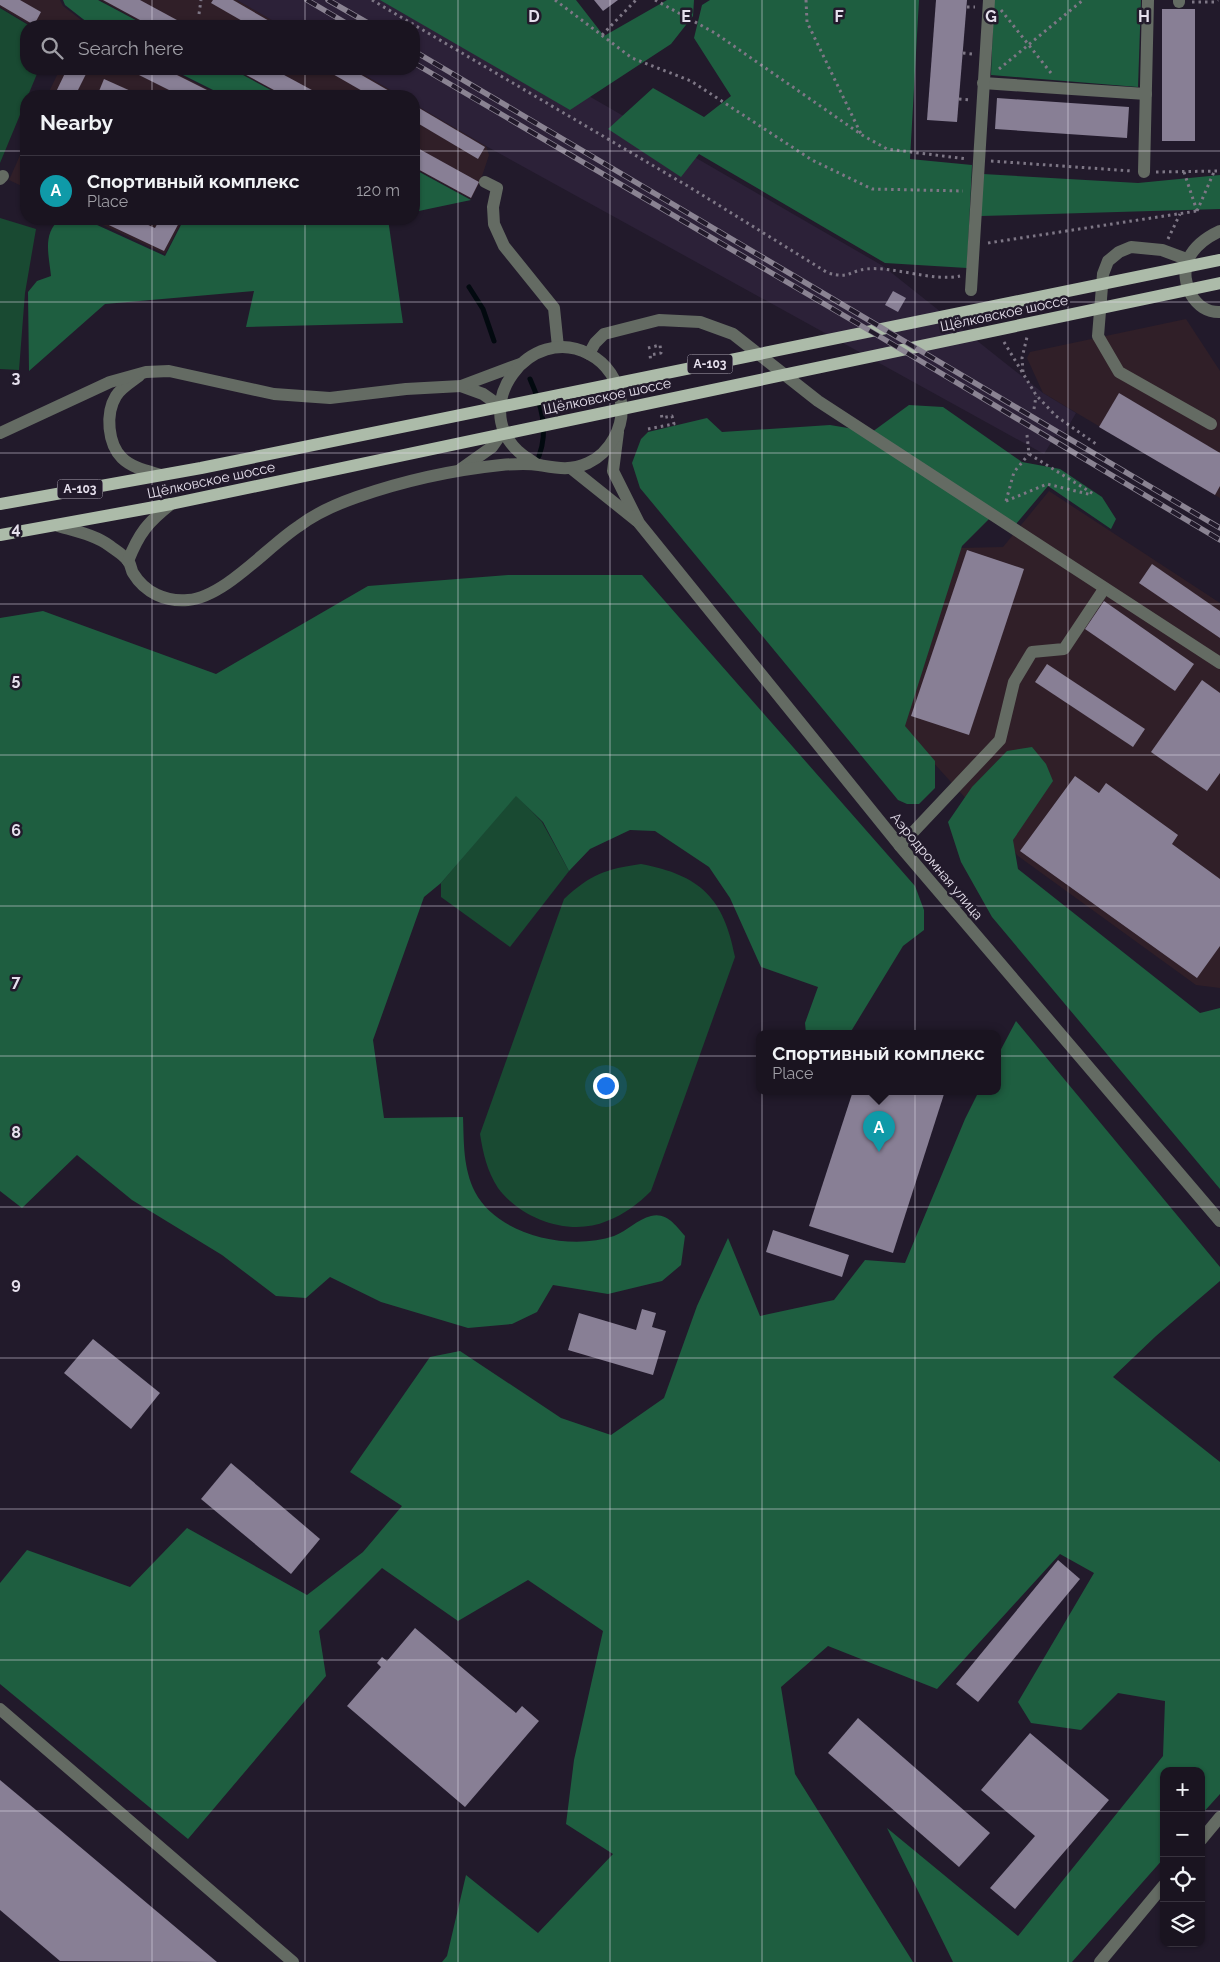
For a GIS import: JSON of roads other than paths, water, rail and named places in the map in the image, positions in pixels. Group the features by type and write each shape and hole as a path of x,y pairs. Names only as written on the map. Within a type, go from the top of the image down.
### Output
{"main road":[{"name":"Щёлковское шоссе","path":"0,504 201,468 1220,260"},
{"name":"Щёлковское шоссе","path":"0,535 171,504 1220,283"}],"street":[{"path":"1144,172 1148,0"},
{"path":"971,290 988,4"},
{"path":"983,83 1146,94"},
{"path":"485,182 497,188 493,207 494,224 504,246 554,308 558,347"},
{"path":"1220,231 1205,239 1189,260 1186,268 1192,298 1206,311 1220,312"},
{"path":"1189,260 1162,250 1131,247 1119,252 1105,266 1098,336 1119,372 1211,424"},
{"path":"589,354 595,343 604,334 641,323 659,320 700,322 733,334 818,401 1220,663"},
{"path":"0,433 110,382 146,372 168,371 274,394 330,398 406,389 461,386 520,363 541,351 558,347 589,354 607,368 619,387 623,410 613,471 639,523"},
{"path":"520,363 506,383 500,406 504,430 517,450 537,464"},
{"path":"146,372 129,383 115,397 109,420 112,442 123,459 140,469 161,475"},
{"path":"461,386 483,394 500,406"},
{"path":"459,471 492,447 504,430"},
{"path":"58,526 108,544 128,561 132,572 149,591 170,600 191,600 214,592 300,525 328,509 357,497 409,481 459,471 504,465 537,464 558,470 572,469 590,462 606,451 618,432"},
{"path":"572,469 639,523"},
{"path":"128,561 137,536 151,519 171,504"},
{"name":"Аэродромная улица","path":"639,523 900,846 1049,1024 1220,1221"},
{"path":"900,846 1000,740 1014,682 1032,652 1064,650 1104,589"},
{"path":"0,1709 293,1962"},
{"path":"1205,1835 1220,1818"},
{"path":"1100,1962 1160,1891"}],"waterway":[{"path":"469,287 483,309 494,341"},
{"path":"530,379 542,417 543,436 539,456"}],"railway":[{"path":"307,0 341,20"},
{"path":"328,0 363,20"},
{"path":"420,55 1220,528"},
{"path":"420,67 872,332 1220,540"}],"place":[{"name":"Спортивный комплекс","path":"879,1152"}]}
